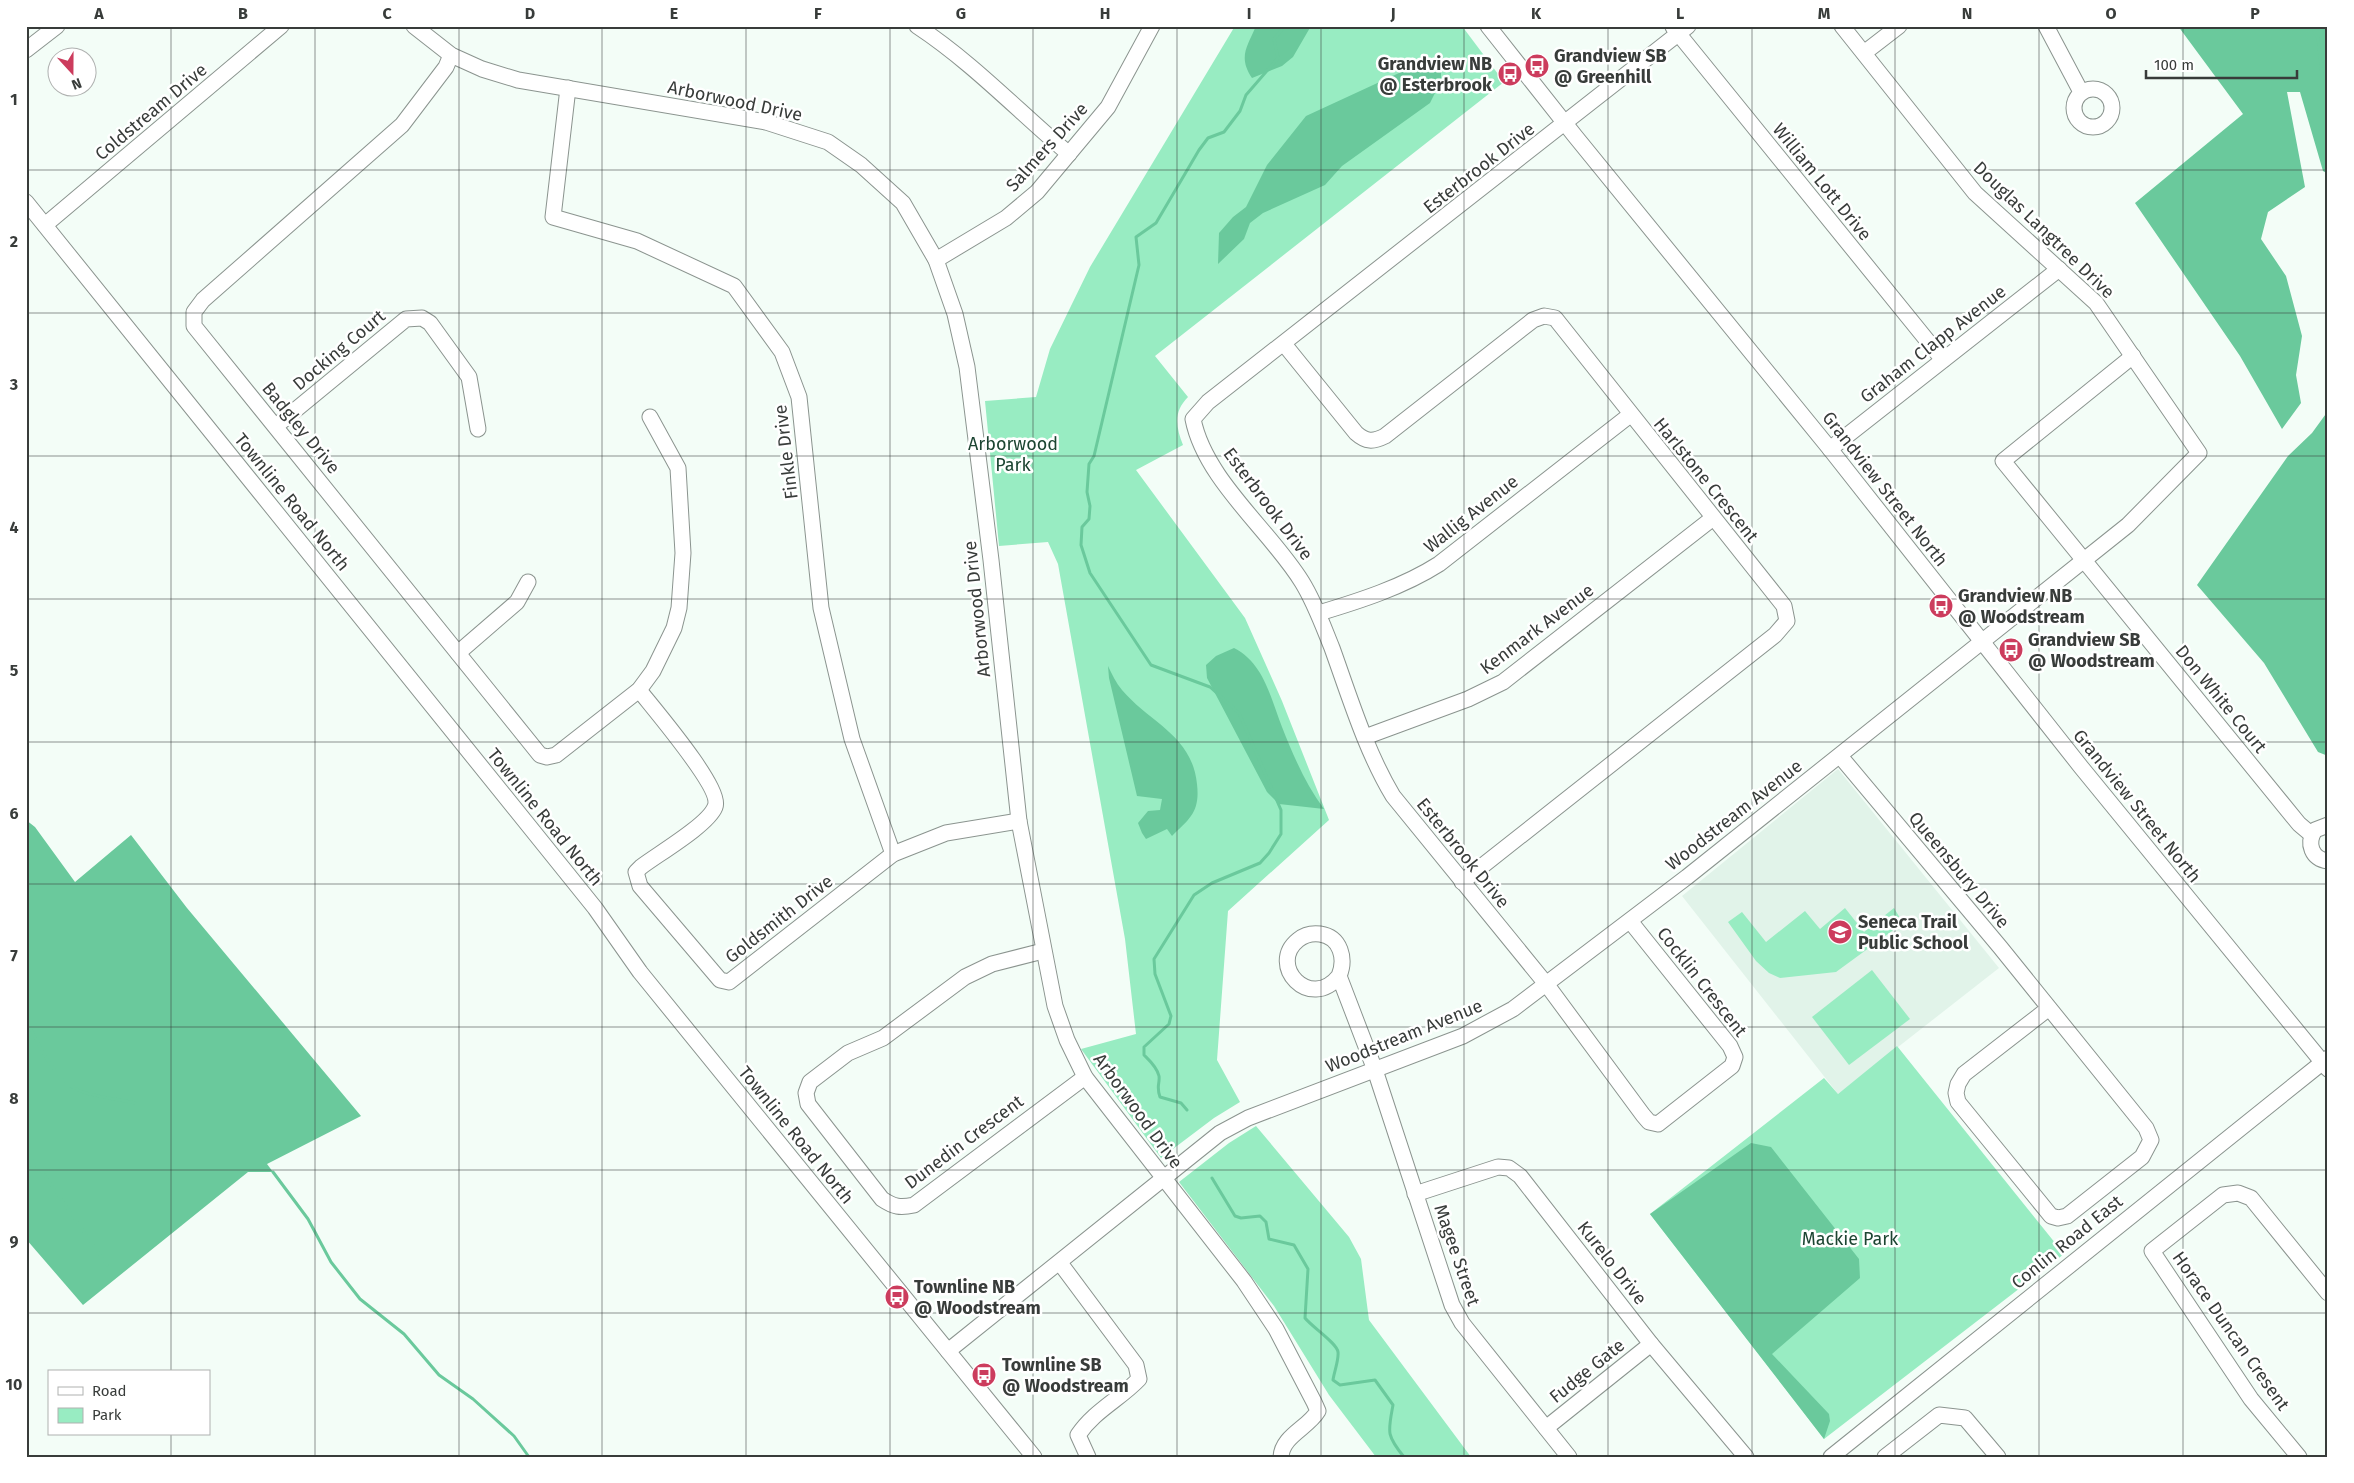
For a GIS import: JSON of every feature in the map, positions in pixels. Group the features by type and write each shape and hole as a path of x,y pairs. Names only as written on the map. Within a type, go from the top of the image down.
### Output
{"street":[{"path":"26,50 57,26"},
{"name":"Coldstream Drive","path":"46,226 281,26"},
{"name":"Arborwood Drive","path":"414,26 451,55 482,69 518,80 766,122 828,142 861,165 903,203 936,260 955,314 967,367 991,560 1019,821 1055,1006 1067,1040 1085,1077 1244,1281 1276,1329 1314,1402 1318,1411 1314,1418 1286,1441 1281,1457"},
{"path":"917,26 985,78 1069,154"},
{"name":"Grandview Street North","path":"1488,26 1565,124 1830,449 2081,766 2326,1063"},
{"name":"Douglas Langtree Drive","path":"1842,26 1975,192 2096,303 2199,453 2128,525 1982,641"},
{"path":"1864,53 1899,26"},
{"path":"2046,26 2080,92"},
{"name":"Salmers Drive","path":"936,260 1006,218 1037,192 1108,107 1150,27"},
{"name":"Esterbrook Drive","path":"1547,985 1393,796 1383,780 1319,613 1303,582 1211,462 1195,431 1192,419 1208,402 1565,124 1680,29"},
{"name":"William Lott Drive","path":"1680,29 1943,360"},
{"name":"Badgley Drive","path":"451,55 446,68 402,125 203,300 194,312 194,326 540,755 547,757 556,755 639,690"},
{"name":"Finkle Drive","path":"568,88 553,216 637,241 734,286 782,352 799,396 821,608 852,739 894,854"},
{"name":"Townline Road North","path":"26,202 595,908 640,972 1034,1457"},
{"name":"Graham Clapp Avenue","path":"1830,449 2059,269"},
{"name":"Harlstone Crescent","path":"1284,344 1363,440 1371,441 1385,436 1533,320 1550,316 1555,318 1630,415 1784,606 1787,621 1783,628 1462,882"},
{"name":"Docking Court","path":"276,426 406,319 422,318 430,323 469,377 478,429"},
{"name":"Don White Court","path":"2133,356 2003,461 2298,824 2312,836 2311,847 2313,853 2317,857 2328,861"},
{"name":"Wallig Avenue","path":"1319,613 1349,604 1407,581 1439,564 1630,415"},
{"path":"639,690 653,671 674,628 679,608 683,553 678,468 650,417"},
{"name":"Kenmark Avenue","path":"1365,737 1468,699 1503,682 1713,518"},
{"path":"458,653 517,602 528,582"},
{"name":"Woodstream Avenue","path":"948,1351 1164,1180 1220,1133 1248,1118 1463,1036 1513,1009 1630,921 1840,756 1982,641"},
{"name":"Goldsmith Drive","path":"639,690 702,773 717,798 716,806 708,819 636,872 640,886 720,980 729,982 894,854 946,833 1019,821"},
{"name":"Queensbury Drive","path":"1840,756 2049,1008 2146,1128 2151,1140 2142,1157 2067,1216 2058,1218 2051,1216 1976,1125 1958,1102 1956,1092 1964,1074 2049,1008"},
{"path":"2312,836 2320,827 2328,825"},
{"name":"Cocklin Crescent","path":"1547,985 1649,1122 1658,1124 1732,1066 1735,1057 1730,1046 1630,921"},
{"name":"Dunedin Crescent","path":"1044,951 992,964 965,977 883,1038 848,1053 810,1082 806,1094 808,1104 882,1199 894,1207 901,1208 914,1204 1085,1077"},
{"name":"Magee Street","path":"1340,976 1375,1070 1452,1305 1462,1323 1569,1457"},
{"name":"Conlin Road East","path":"1831,1457 2326,1063"},
{"name":"Kurelo Drive","path":"1415,1194 1498,1167 1509,1168 1520,1176 1651,1344 1746,1457"},
{"name":"Horace Duncan Cresent","path":"2299,1457 2251,1399 2152,1251 2223,1194 2238,1193 2251,1198 2328,1293"},
{"path":"1060,1263 1136,1365 1139,1379 1129,1390 1087,1422 1078,1435 1088,1457"},
{"name":"Fudge Gate","path":"1546,1428 1651,1344"},
{"path":"1885,1457 1939,1415 1965,1418 1998,1457"}],"shaded area":[{"path":"1256,26 1311,26 1293,57 1282,66 1252,78 1245,64 1245,52"},
{"path":"2178,26 2328,26 2328,174 2323,171 2300,92 2287,92 2305,187 2268,212 2261,239 2286,276 2302,336 2296,375 2301,403 2282,429 2240,356 2135,203 2243,114"},
{"path":"1425,61 1441,69 1441,81 1430,103 1342,166 1325,185 1263,213 1250,223 1244,239 1218,264 1219,233 1233,217 1246,207 1267,165 1306,116"},
{"path":"2328,411 2328,756 2318,752 2264,663 2197,585 2288,456 2312,433"},
{"path":"1234,648 1253,663 1259,672 1270,694 1295,759 1311,790 1324,809 1279,804 1267,792 1207,678 1206,665 1216,656"},
{"path":"1108,666 1122,690 1133,702 1178,741 1187,753 1193,767 1198,793 1195,808 1189,819 1172,836 1167,829 1146,839 1138,823 1148,811 1160,810 1162,799 1137,796 1109,678"},
{"name":"Seneca Trail Public School","path":"1838,769 1999,968 1838,1094 1682,896"},
{"path":"26,820 35,827 75,882 131,835 187,908 361,1116 267,1164 273,1172 248,1172 83,1305 26,1239"},
{"path":"1751,1143 1771,1147 1859,1259 1860,1278 1772,1354 1829,1414 1830,1421 1824,1439 1650,1214"}],"green space":[{"name":"Arborwood Park","path":"1235,26 1462,26 1504,82 1155,356 1188,397 1180,408 1177,420 1183,445 1136,470 1245,618 1282,701 1329,820 1228,911 1217,1060 1240,1102 1214,1118 1161,1158 1081,1049 1136,1034 1125,939 1058,564 1048,542 999,546 985,401 1036,397 1050,349 1090,267"},
{"path":"1845,908 1864,932 1894,908 1903,923 1836,972 1780,978 1769,973 1756,961 1728,922 1742,912 1766,942 1805,911 1820,929"},
{"path":"1872,970 1910,1019 1849,1065 1812,1017"},
{"name":"Mackie Park","path":"1897,1046 2064,1254 1824,1439 1650,1214 1824,1078 1838,1094"},
{"path":"1256,1126 1349,1237 1361,1259 1369,1320 1471,1457 1376,1457 1329,1395 1274,1306 1179,1182 1229,1143"}],"waterway":[{"path":"1187,1110 1181,1103 1160,1097 1158,1073 1153,1064 1144,1055 1144,1047 1169,1024 1171,1016 1155,974 1154,959 1194,895 1212,883 1260,863 1269,853 1281,834 1281,810 1239,713 1210,687 1151,665 1090,573 1081,545 1082,527 1089,519 1090,506 1087,492 1089,464 1094,456 1139,265 1136,237 1156,223 1199,150 1208,138 1224,132 1240,111 1246,95 1278,58 1274,39 1285,26"},
{"path":"2312,26 2318,38 2322,76 2328,81"},
{"path":"26,1019 47,1059 69,1084 78,1090 91,1094 135,1103"},
{"path":"26,1153 43,1173 107,1265"},
{"path":"273,1172 308,1219 331,1262 360,1299 404,1334 439,1375 473,1399 514,1436 529,1457"},
{"path":"1212,1178 1235,1216 1241,1218 1260,1216 1266,1222 1269,1239 1294,1245 1308,1269 1305,1318 1337,1348 1338,1359 1333,1380 1340,1385 1375,1380 1393,1405 1390,1421 1391,1438 1404,1457"}],"place":[{"name":"Grandview SB @ Greenhill","path":"1537,66"},
{"name":"Grandview NB @ Esterbrook","path":"1510,74"},
{"name":"Grandview NB @ Woodstream","path":"1941,606"},
{"name":"Grandview SB @ Woodstream","path":"2011,650"},
{"name":"Seneca Trail Public School","path":"1840,932"},
{"name":"Townline NB @ Woodstream","path":"897,1297"},
{"name":"Townline SB @ Woodstream","path":"984,1375"}]}
